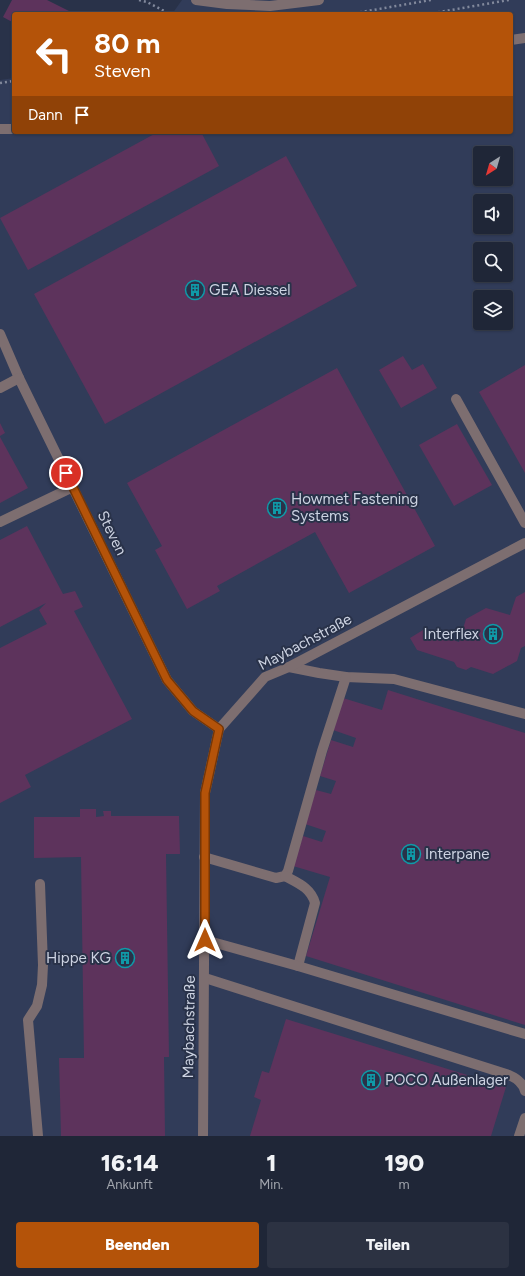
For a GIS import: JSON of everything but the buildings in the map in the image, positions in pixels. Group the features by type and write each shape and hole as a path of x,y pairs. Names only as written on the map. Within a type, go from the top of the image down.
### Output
{"street":[{"path":"196,0 227,4 270,6 319,0"},
{"path":"513,40 525,38"},
{"path":"0,129 12,129"},
{"name":"Steven","path":"0,334 19,378 167,680 193,711 219,729"},
{"path":"0,388 19,378"},
{"path":"456,400 525,523"},
{"path":"0,522 73,487"},
{"name":"Maybachstraße","path":"203,1136 205,793 219,729 265,677 289,667 525,543"},
{"path":"289,667 346,677 394,679 525,714"},
{"path":"285,876 288,871 322,751 346,677"},
{"path":"204,857 276,878 285,876 306,888 313,896 315,903 298,966"},
{"path":"38,1136 28,1020 37,1006 42,985 43,965 40,884"},
{"path":"205,940 298,966 525,1034"},
{"path":"204,978 509,1075 517,1078 525,1091"},
{"path":"519,1136 525,1118"}],"path":[{"path":"139,0 147,2 166,12"},
{"path":"362,12 431,0"},
{"path":"440,12 509,0"},
{"path":"0,83 12,81"}],"shaded area":[{"path":"182,0 525,0 525,1136 0,1136 0,80 12,78 12,134 513,134 513,12 173,12"}],"place":[{"name":"GEA Diessel","path":"195,290"},
{"name":"Howmet Fastening Systems","path":"277,508"},
{"name":"Interflex","path":"493,634"},
{"name":"Interpane","path":"411,854"},
{"name":"Hippe KG","path":"125,958"},
{"name":"POCO Außenlager","path":"371,1080"}],"route":[{"path":"66,473 167,680 193,711 219,729 205,793 205,940"}]}
